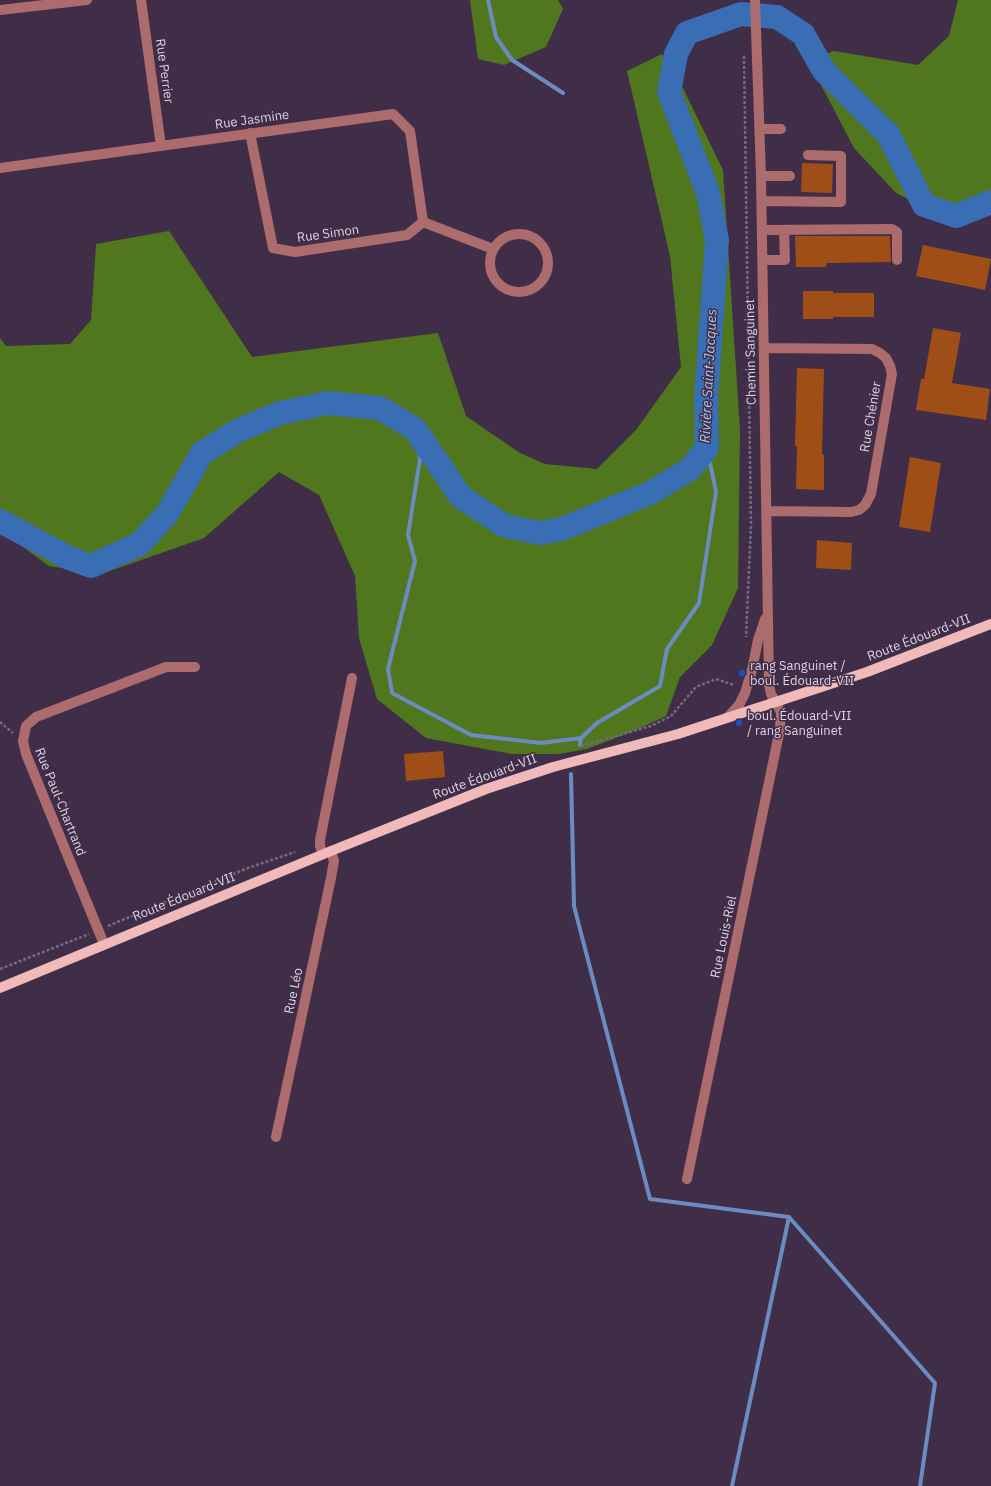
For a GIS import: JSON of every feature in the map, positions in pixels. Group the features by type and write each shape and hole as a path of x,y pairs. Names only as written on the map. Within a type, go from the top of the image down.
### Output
{"main road":[{"name":"Route Édouard-VII","path":"0,988 466,796 553,767 650,742 775,702 866,672 991,624"}],"street":[{"path":"0,10 87,0"},
{"name":"Rue Perrier","path":"141,0 161,146"},
{"name":"Chemin Sanguinet","path":"755,0 762,201 769,685 775,702"},
{"name":"Rue Jasmine","path":"0,168 392,114 410,131 423,222"},
{"path":"760,130 781,129"},
{"name":"Rue Simon","path":"250,133 273,248 295,252 407,235 423,222"},
{"path":"762,201 841,202 841,156 808,155"},
{"path":"761,176 790,176"},
{"path":"423,222 493,250"},
{"path":"762,230 892,229 897,232 897,260"},
{"path":"762,260 785,260 784,230"},
{"path":"520,234 534,238 541,244 546,252 548,261 543,279 536,286 523,291 509,290 500,285 494,277 491,268 490,259 493,250 506,236 520,234"},
{"name":"Rue Chénier","path":"764,348 872,349 880,352 886,358 892,374 871,494 865,505 859,510 851,512 766,511"},
{"path":"728,717 742,700 747,688 758,640 767,614"},
{"name":"Rue Paul-Chartrand","path":"104,944 30,766 23,741 26,726 36,717 166,667 195,667"},
{"name":"Rue Léo","path":"276,1137 332,878 334,861 320,846 320,840 352,678"},
{"name":"Rue Louis-Riel","path":"687,1179 780,729 781,712 775,702"}],"path":[{"name":"Chemin Sanguinet","path":"744,52 751,518 745,643"},
{"path":"735,688 734,685 736,681"},
{"path":"0,722 23,741"},
{"name":"Route Édouard-VII","path":"114,923 248,868 298,851"},
{"path":"0,969 82,936"}],"green space":[{"path":"470,0 558,0 563,9 546,47 504,65 478,59"},
{"path":"958,0 991,0 991,206 942,216 896,193 854,148 808,60 834,51 918,65 949,36"},
{"path":"662,54 674,70 723,170 740,430 738,588 712,645 680,677 666,716 636,730 587,749 558,754 512,754 426,738 377,699 359,638 355,576 319,495 279,472 204,538 101,574 49,566 0,530 0,338 6,346 70,344 91,320 96,244 169,231 252,357 438,333 466,416 520,453 545,464 597,469 636,430 681,367 670,256 627,71"}],"building":[{"path":"802,163 833,164 832,193 801,192"},
{"path":"795,236 890,236 891,262 827,263 826,267 796,267"},
{"path":"923,245 991,259 985,290 916,276"},
{"path":"803,291 874,293 874,317 803,319"},
{"path":"933,328 961,333 952,383 990,389 986,420 916,410 921,379 924,379"},
{"path":"797,368 824,369 822,454 824,455 824,490 796,489 797,446 795,446"},
{"path":"910,457 941,463 930,532 899,527"},
{"path":"817,540 852,543 851,570 816,568"},
{"path":"443,751 445,777 406,781 404,754"}],"waterway":[{"path":"488,0 496,37 512,60 563,93"},
{"name":"Rivière Saint-Jacques","path":"0,521 69,558 91,566 140,544 167,514 202,453 239,430 280,413 328,403 380,408 415,429 461,497 505,526 540,533 562,529 652,492 690,469 707,448 706,399 717,240 708,193 669,92 676,54 687,33 741,14 777,17 803,34 824,71 888,134 924,205 956,216 991,202"},
{"path":"415,429 420,459 408,535 415,561 388,669 392,693 471,735 541,743 581,738"},
{"path":"580,745 581,738 597,723 660,686 667,649 699,603 716,492 707,448"},
{"path":"571,774 574,906 650,1199 789,1217 935,1383 920,1486"},
{"path":"732,1486 789,1217"}],"place":[{"name":"rang Sanguinet / boul. Édouard-VII","path":"742,673"},
{"name":"boul. Édouard-VII / rang Sanguinet","path":"739,723"}]}
